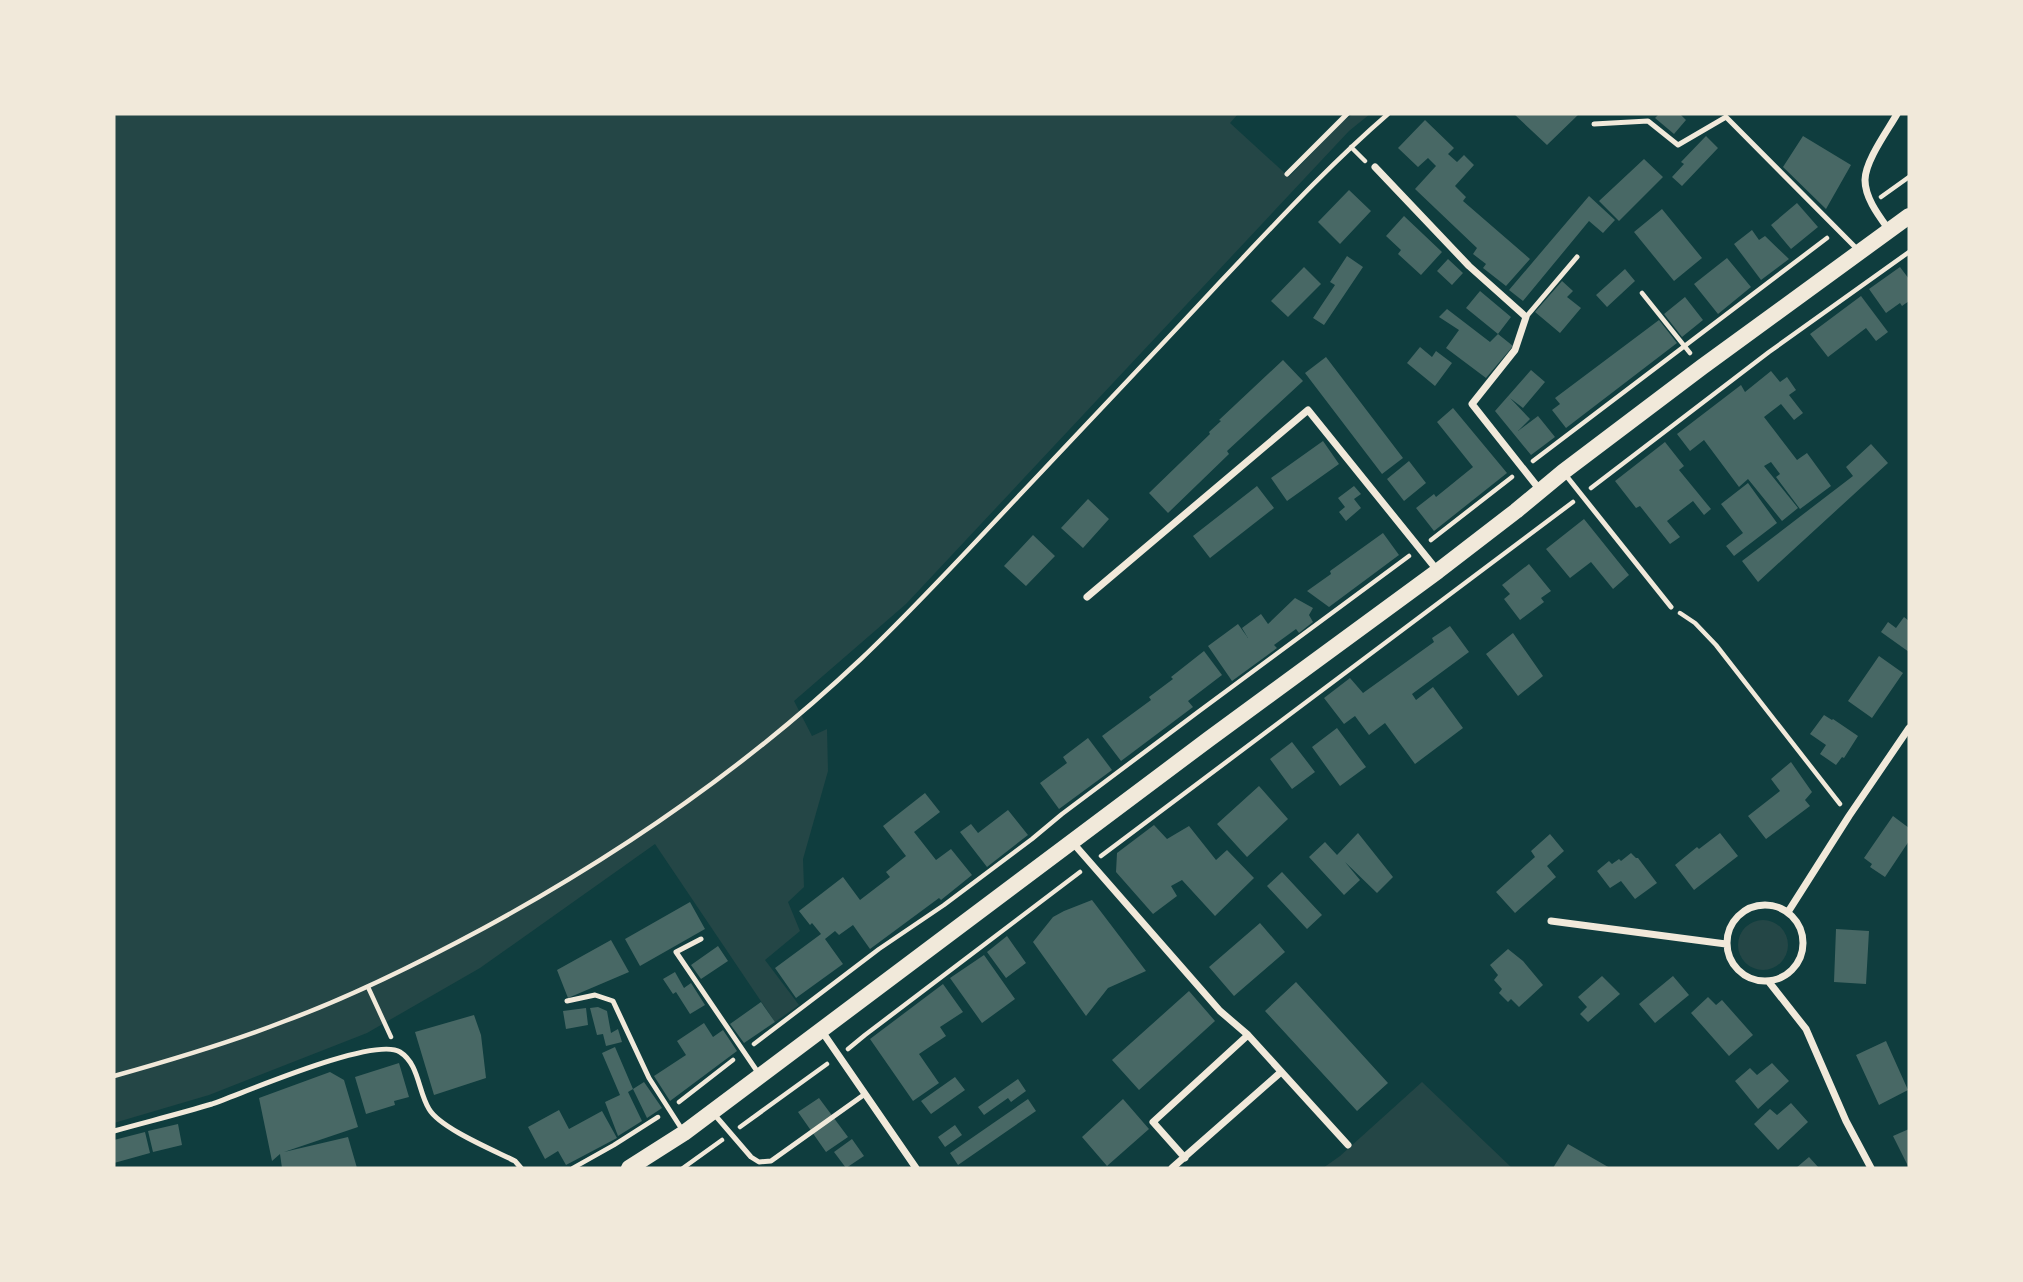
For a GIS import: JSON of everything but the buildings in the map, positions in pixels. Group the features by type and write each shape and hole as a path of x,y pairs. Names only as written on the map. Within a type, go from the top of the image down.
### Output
{"main road":[{"path":"639,1166 1438,571 1702,367 1909,216"}],"street":[{"path":"1889,230 1872,203 1865,180 1867,169 1897,114"},
{"path":"1374,167 1469,266 1526,317 1515,350 1472,404 1540,490"},
{"path":"1087,597 1308,410 1438,571"},
{"path":"1788,912 1909,728"},
{"path":"1072,842 1220,1011 1248,1035 1348,1145"},
{"path":"1761,904 1788,912 1797,922 1803,947 1800,960 1792,971 1769,982 1753,980 1739,972 1730,960 1726,944 1728,930 1735,918 1747,909 1761,904"},
{"path":"1552,921 1726,944"},
{"path":"1769,982 1806,1029 1846,1121 1871,1168"},
{"path":"821,1030 916,1168"},
{"path":"1185,1158 1153,1122 1248,1035"},
{"path":"1172,1168 1281,1072"}],"lane":[{"path":"1287,174 1347,114"},
{"path":"1594,124 1648,121 1678,145 1726,117 1859,252"},
{"path":"1526,317 1577,257"},
{"path":"1563,472 1671,607"},
{"path":"701,939 676,952 760,1075"},
{"path":"567,1001 594,995 613,1001 649,1078 684,1133"},
{"path":"114,1131 212,1104 345,1057 380,1049 399,1051 410,1062 428,1108 439,1121 515,1161 522,1168"},
{"path":"712,1111 751,1157 759,1162 771,1161 865,1094"}],"path":[{"path":"114,1076 250,1034 421,962 550,892 660,822 718,780 785,727 903,617 1315,182 1388,114"},
{"path":"1872,203 1909,177"},
{"path":"573,1168 669,1110 879,949 1010,856 1198,712 1420,548 1837,230"},
{"path":"683,1168 840,1056 1091,864 1543,526 1769,352 1909,252"},
{"path":"1642,293 1702,367"},
{"path":"1671,607 1689,617 1702,629 1849,816"},
{"path":"369,986 384,1023"}],"shaded area":[{"path":"114,114 1238,114 1230,123 1289,177 1342,122 1353,114 1370,114 1349,131 906,604 794,701 812,736 827,729 828,771 803,859 804,887 788,902 800,931 765,960 799,1005 775,1022 655,844 480,968 367,1033 209,1095 114,1123"},
{"path":"1763,920 1780,928 1788,945 1780,962 1763,970 1746,962 1738,945 1746,928"},
{"path":"1422,1082 1512,1168 1323,1168 1340,1156"}]}
